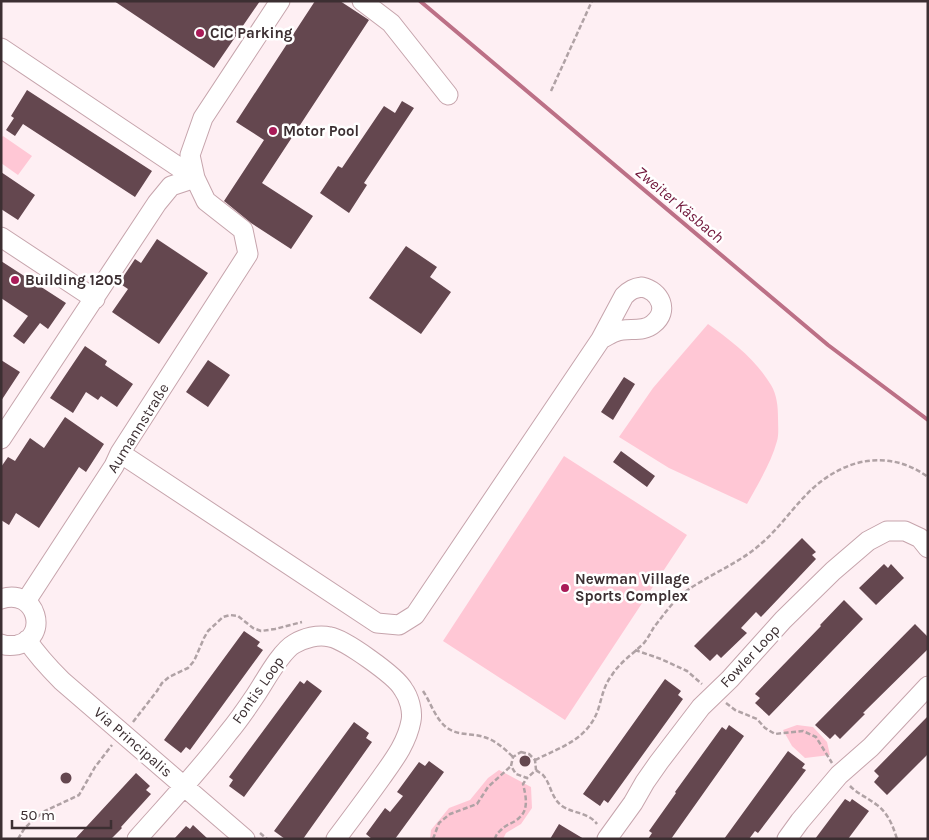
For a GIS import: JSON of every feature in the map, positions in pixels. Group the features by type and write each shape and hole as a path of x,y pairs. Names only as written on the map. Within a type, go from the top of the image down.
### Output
{"street":[{"path":"195,178 190,155 203,118 280,1"},
{"path":"362,1 391,23 448,95"},
{"path":"1,48 195,178"},
{"path":"4,430 157,203 172,186 195,178"},
{"name":"Aumannstraße","path":"26,601 45,562 114,466 248,254 243,230 206,201 195,178"},
{"path":"1,237 94,299"},
{"path":"120,454 378,623 399,625 415,615 601,339"},
{"name":"Fowler Loop","path":"607,838 621,821 645,782 673,743 701,708 833,571 868,541 887,531 905,531 920,538 928,548"},
{"path":"1,599 10,596 26,601 31,606 36,620 35,628 27,640 13,646 1,644"},
{"name":"Fontis Loop","path":"137,839 184,787 228,733 290,646 303,639 316,637 330,637 343,642 393,677 403,688 410,704 412,720 399,751 336,839"},
{"name":"Via Principalis","path":"27,640 49,668 122,733 184,787 252,836"},
{"path":"787,839 839,775 871,747 928,686"}],"path":[{"path":"551,91 592,1"},
{"path":"535,760 572,742 591,724 598,711 606,684 613,673 644,642 666,610 679,597 748,555 764,542 811,490 826,477 859,462 874,459 890,460 904,464 928,478"},
{"path":"18,839 32,821 45,811 79,795 102,757 158,691 162,683 169,677 188,668 194,661 208,631 223,617 230,615 238,616 252,628 261,631 275,630 306,621"},
{"path":"635,650 687,670 735,710 757,719 765,728 775,734 803,731 816,737 839,775 857,793 877,805 889,817 897,839"},
{"path":"421,687 439,719 447,728 458,733 486,737 498,744 513,757"},
{"path":"433,839 439,823 450,814 477,804 488,787 511,766 513,757 520,752 529,754 535,760 536,770 544,776 556,800 562,806 593,819 607,838"},
{"path":"511,766 516,774 527,778"},
{"path":"495,839 496,834 518,819 526,810 526,795 523,784 536,770"},
{"path":"252,836 267,839"}],"shaded area":[{"path":"3,136 32,156 18,175 1,163 1,138"},
{"path":"708,324 735,344 751,359 765,376 776,397 778,414 777,441 768,465 747,504 669,468 619,437 653,388"},
{"name":"Newman Village Sports Complex","path":"564,456 687,535 565,720 443,641"},
{"path":"797,725 813,727 827,742 830,755 805,758 792,746 783,730"},
{"path":"499,770 531,787 532,808 521,824 506,833 503,839 430,839 431,830 449,808 470,800 488,778"}],"building":[{"name":"CIC Parking","path":"114,1 260,1 214,68"},
{"name":"Motor Pool","path":"315,1 340,1 369,20 262,183 313,216 291,249 251,223 224,201 264,140 236,122"},
{"path":"27,90 152,171 135,197 23,124 15,136 6,130 14,118 11,116"},
{"path":"402,101 414,108 364,183 367,185 349,213 320,193 338,166 342,168 384,106 395,113"},
{"path":"1,172 35,195 18,220 1,209"},
{"path":"157,239 208,273 159,344 112,312 128,289 119,283 135,259 141,263"},
{"path":"406,246 437,267 430,277 451,292 421,334 369,298"},
{"name":"Building 1205","path":"1,261 66,303 48,329 40,323 24,344 13,336 28,316 1,298"},
{"path":"85,346 107,361 105,365 133,384 117,407 101,396 98,400 86,392 73,413 50,398"},
{"path":"1,360 20,372 1,401"},
{"path":"208,360 230,375 208,407 186,392"},
{"path":"624,377 635,384 613,420 601,412"},
{"path":"65,417 104,444 86,472 79,467 39,528 16,513 9,525 1,520 1,467 8,457 15,461 30,438 44,448"},
{"path":"621,451 655,476 647,487 613,462"},
{"path":"802,538 816,552 812,555 816,559 761,617 756,612 741,628 747,633 721,658 717,654 710,661 694,646"},
{"path":"884,564 888,568 891,564 904,578 876,605 859,588"},
{"path":"844,600 863,619 769,716 755,703 760,698 755,694"},
{"path":"915,624 928,637 928,649 863,713 865,714 840,739 835,734 830,739 815,725"},
{"path":"244,631 260,642 257,646 263,650 190,750 186,747 181,753 164,740"},
{"path":"665,679 681,691 678,695 683,699 608,803 604,800 600,806 583,794"},
{"path":"307,680 322,691 244,797 229,786 233,780 229,777 300,681 304,684"},
{"path":"928,716 928,754 887,795 874,782 879,776 874,771"},
{"path":"354,722 369,733 366,738 372,742 303,839 285,839 274,831"},
{"path":"729,725 744,736 671,839 648,839 652,833 649,831 675,792 722,727 726,730"},
{"path":"788,751 805,764 802,768 806,770 758,833 755,831 749,839 724,839"},
{"path":"525,755 531,761 525,767 519,761"},
{"path":"429,761 444,772 395,839 372,839 366,834 385,808 390,812 403,796 397,792 419,762 425,766"},
{"path":"66,772 72,778 66,784 60,778"},
{"path":"136,773 150,786 146,790 151,794 122,828 111,839 75,839"},
{"path":"845,799 850,802 852,799 869,811 848,839 815,839"},
{"path":"559,824 584,839 550,839"},
{"path":"193,825 208,839 174,839 186,826 190,829"}],"waterway":[{"name":"Zweiter Käsbach","path":"420,1 828,345 928,420"}],"place":[{"name":"CIC Parking","path":"200,33"},
{"name":"Motor Pool","path":"273,131"},
{"name":"Building 1205","path":"15,280"},
{"name":"Newman Village Sports Complex","path":"565,588"}]}
